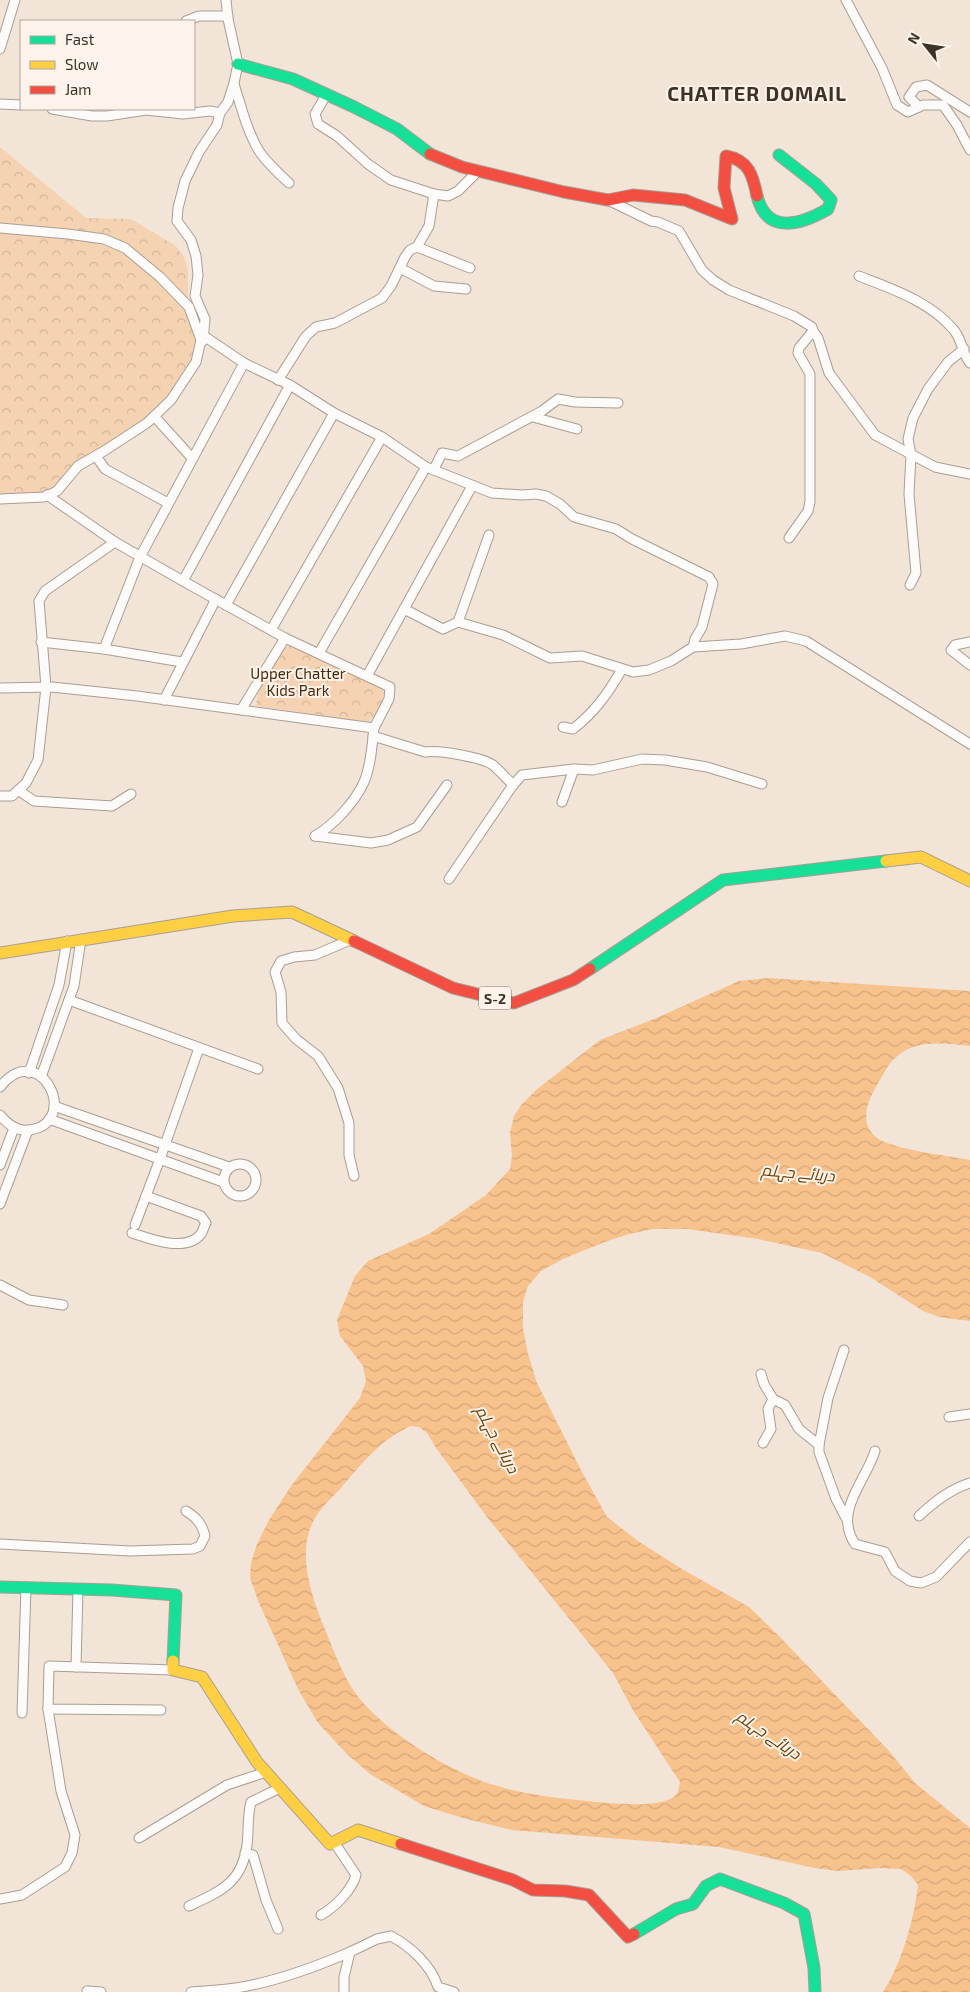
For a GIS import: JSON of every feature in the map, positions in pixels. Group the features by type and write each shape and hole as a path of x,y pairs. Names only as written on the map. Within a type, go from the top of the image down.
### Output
{"main road":[{"path":"238,64 293,79 397,129 423,150 442,160 478,171 564,192 608,200 633,195 685,200 732,219 724,189 723,171 726,156 736,158 747,166 760,206 768,218 785,224 801,223 828,209 831,200 816,184 778,155"},
{"name":"S-2","path":"0,952 233,916 292,912 453,988 514,1003 573,980 724,880 920,857 970,881"},
{"path":"0,1587 78,1589 176,1595 173,1670 202,1677 257,1762 330,1844 358,1830 513,1880 533,1890 565,1891 589,1895 628,1937 676,1909 693,1904 706,1886 720,1879 784,1903 804,1914 814,1968 815,1992"}],"street":[{"path":"0,49 15,0"},
{"path":"198,352 204,336 205,319 195,296 198,275 196,256 191,240 177,221 178,208 185,181 199,152 217,125 220,113 228,102 234,84 238,64 226,0"},
{"path":"846,0 882,68 897,105 908,112 923,105 943,105 958,125 970,150"},
{"path":"189,20 199,16 228,16"},
{"path":"234,84 242,110 259,150 274,169 289,183"},
{"path":"919,107 910,96 916,87 927,85 970,112"},
{"path":"326,95 315,114 318,124 391,180 434,194 448,196 458,191 478,171"},
{"path":"0,104 20,105"},
{"path":"58,110 92,116 107,116 146,110 183,114 210,111 220,113"},
{"path":"278,380 306,336 316,327 335,323 382,298 391,286 410,250 417,247 429,226 434,194"},
{"path":"608,200 651,221 679,231 702,270 713,280 729,290 794,316 812,328 818,338 829,373 875,435 935,467 970,474"},
{"path":"0,228 104,239 125,248 160,277 189,307 201,340 196,362 171,400 147,423 78,466 57,491 48,495 0,499"},
{"path":"417,247 470,268"},
{"path":"400,268 434,286 466,289"},
{"path":"859,276 914,299 936,314 954,329 970,363"},
{"path":"789,538 808,510 810,502 810,374 798,353 799,348 813,332"},
{"path":"204,336 244,363 290,385 334,413 382,437 430,468 492,493 546,496 560,504 574,516 616,529 632,539 709,577 713,580 713,584 702,627 694,640 693,647"},
{"path":"910,586 916,573 909,494 911,455 908,439 913,418 924,396 948,362 964,349"},
{"path":"104,649 140,557 244,363"},
{"path":"183,581 290,385"},
{"path":"319,653 430,468 442,453 458,456 533,416 558,399 575,402 618,403"},
{"path":"226,605 334,413"},
{"path":"154,416 192,458"},
{"path":"533,416 577,430"},
{"path":"271,630 382,437"},
{"path":"96,456 105,469 168,503"},
{"path":"367,676 472,486"},
{"path":"48,495 115,542 216,600 285,638 390,686 389,699 373,732 364,781 350,804 324,831 315,836 371,843 388,840 417,827 447,785"},
{"path":"458,622 488,535"},
{"path":"0,796 12,796 26,783 38,760 46,687 39,601 45,591 115,542"},
{"path":"164,700 182,662 216,600"},
{"path":"404,609 443,629 458,622 503,635 550,658 582,656 633,672 649,670 671,661 693,647 741,644 785,636 806,641 970,744"},
{"path":"241,710 285,638"},
{"path":"42,642 104,649 182,662"},
{"path":"970,642 954,645 951,650 970,665"},
{"path":"563,727 573,728 589,717 610,690 622,668"},
{"path":"0,688 46,687 164,700 241,710 373,732 425,752 433,751 480,760 493,765 513,785"},
{"path":"449,879 513,785 522,775 574,769 593,770 642,759 665,760 707,767 762,784"},
{"path":"562,802 574,769"},
{"path":"18,790 34,801 112,806 131,794"},
{"path":"41,1077 74,986 81,939"},
{"path":"350,940 315,955 294,957 281,961 275,972 281,992 282,1023 296,1039 318,1056 338,1088 348,1123 349,1155 354,1176"},
{"path":"29,1072 59,985 67,941"},
{"path":"68,1000 258,1069"},
{"path":"146,1196 201,1216 206,1223 200,1235 188,1242 172,1244 134,1229 199,1048"},
{"path":"0,1115 6,1123 14,1128 28,1130 42,1125 49,1119 54,1106 53,1091 48,1083 41,1077 29,1072 14,1074 1,1085"},
{"path":"54,1106 229,1167"},
{"path":"49,1119 223,1182"},
{"path":"0,1165 14,1128"},
{"path":"0,1204 28,1130"},
{"path":"239,1163 249,1166 255,1174 256,1185 249,1193 238,1196 228,1192 223,1182 229,1167 239,1163"},
{"path":"0,1285 28,1300 63,1305"},
{"path":"844,1350 828,1398 819,1452 836,1499 848,1523"},
{"path":"761,1374 764,1384 773,1399 785,1405 799,1429 819,1445"},
{"path":"763,1443 770,1429 768,1409 773,1399"},
{"path":"949,1417 970,1414"},
{"path":"875,1451 867,1472 849,1503 848,1523 855,1544 885,1552 895,1571 921,1583 936,1576 970,1542"},
{"path":"919,1516 942,1497 958,1487 970,1483"},
{"path":"0,1544 130,1550 193,1549 200,1546 205,1536 203,1526 195,1516 186,1511"},
{"path":"22,1713 26,1587"},
{"path":"76,1667 78,1589"},
{"path":"0,1899 22,1895 64,1867 72,1853 75,1835 61,1791 48,1709 49,1666 173,1670"},
{"path":"48,1709 161,1710"},
{"path":"139,1838 227,1785 266,1772"},
{"path":"189,1906 232,1882 243,1864 247,1817 251,1802 280,1788"},
{"path":"321,1914 328,1910 353,1885 356,1875 334,1842"},
{"path":"245,1854 253,1855 266,1900 278,1930"},
{"path":"190,1992 236,1988 256,1984 292,1974 350,1952 377,1939 392,1936 405,1944 434,1975 436,1989 454,1992"},
{"path":"344,1992 344,1977 350,1952"},
{"path":"86,1992 87,1990 100,1992"}],"green space":[{"path":"0,147 86,218 131,219 176,246 184,257 188,270 188,299 197,319 201,340 196,362 147,423 78,466 57,491 0,499"},
{"name":"Upper Chatter Kids Park","path":"290,645 384,689 382,703 375,715 368,722 256,706 259,689 266,672 277,656"}],"water":[{"name":"دریائے جہلم","path":"768,978 970,991 970,1046 920,1045 908,1049 896,1057 890,1063 869,1101 866,1117 871,1132 884,1142 907,1149 970,1160 970,1321 939,1317 923,1311 870,1277 822,1253 758,1239 687,1229 653,1229 629,1234 602,1243 563,1259 541,1271 528,1286 523,1302 523,1329 528,1354 537,1383 607,1517 638,1541 682,1569 749,1607 890,1752 915,1783 970,1828 970,1992 883,1992 901,1954 910,1926 918,1885 911,1876 901,1869 879,1868 839,1871 815,1868 719,1847 512,1830 424,1806 370,1774 346,1753 318,1723 298,1689 259,1603 250,1578 251,1563 257,1544 269,1520 291,1486 360,1398 366,1381 363,1366 340,1336 337,1320 355,1276 368,1261 429,1234 486,1195 510,1169 512,1156 510,1133 514,1116 522,1104 536,1090 600,1040 654,1019 739,981","holes":["411,1426 419,1427 427,1433 487,1517 613,1673 634,1712 680,1782 678,1792 672,1798 663,1802 653,1803 606,1803 533,1794 482,1781 442,1763 422,1751 384,1723 356,1694 337,1659 313,1598 306,1558 309,1532 319,1511 373,1452 400,1431"]}],"traffic: fast":[{"path":"238,64 293,79 354,107 397,129 430,154"},
{"path":"757,196 762,209 777,222 797,222 828,209 831,200 816,184 779,155"},
{"path":"590,969 723,880 886,861"},
{"path":"0,1587 112,1590 176,1595 173,1661"},
{"path":"634,1934 676,1909 693,1904 706,1886 720,1879 784,1903 804,1914 814,1968 815,1992"}],"traffic: slow":[{"path":"886,861 921,857 970,881"},
{"path":"0,953 233,916 292,912 354,941"},
{"path":"173,1661 173,1670 202,1677 257,1762 330,1844 358,1830 401,1844"}],"traffic: jam":[{"path":"430,154 462,167 564,192 608,200 633,195 685,200 732,219 724,188 726,156 740,161 749,170 757,196"},
{"path":"354,941 453,988 514,1003 573,980 590,969"},
{"path":"401,1844 513,1880 533,1890 565,1891 589,1895 628,1937 634,1934"}],"district":[{"name":"CHATTER DOMAIL","path":"757,93"}]}
